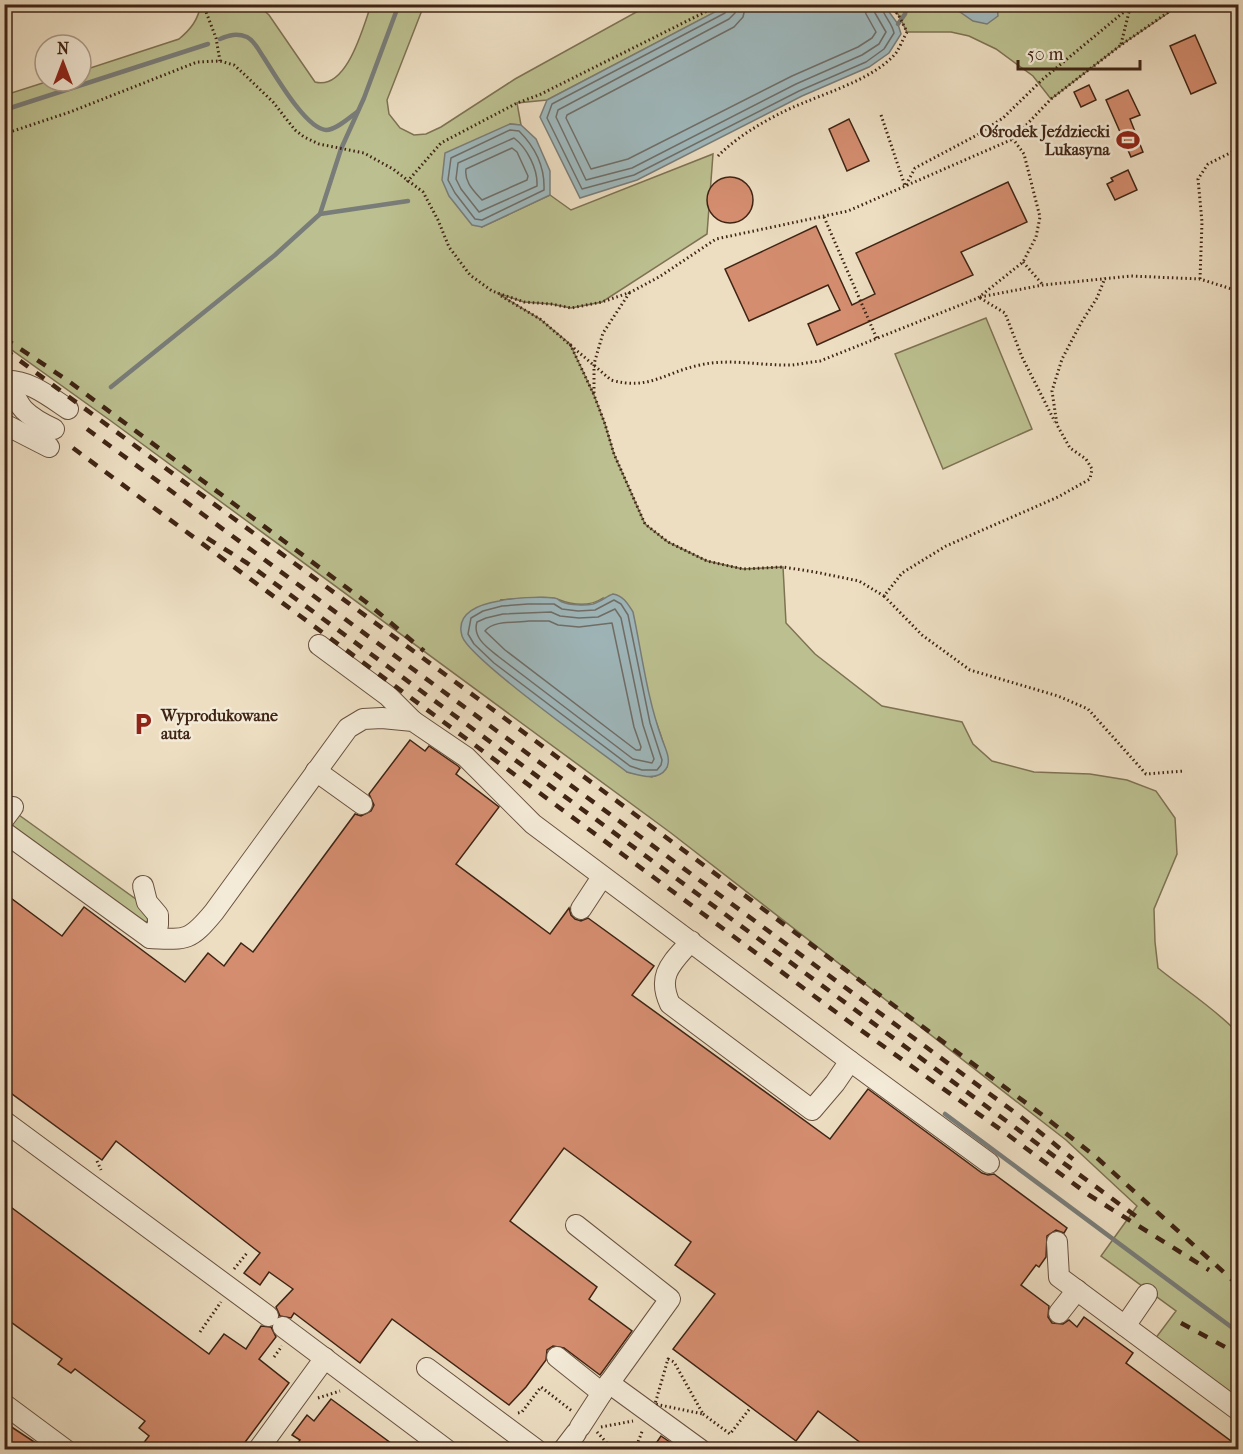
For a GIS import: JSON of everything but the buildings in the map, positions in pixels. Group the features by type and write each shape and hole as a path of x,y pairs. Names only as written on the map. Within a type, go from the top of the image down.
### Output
{"lane":[{"path":"4,381 11,380 27,385 68,409"},
{"path":"4,389 16,395 22,408 52,438 4,424"},
{"path":"319,645 388,696 413,721 466,757 533,824 989,1162"},
{"path":"4,832 150,938 191,937 201,927 348,728 363,719 413,721"},
{"path":"316,771 362,804"},
{"path":"581,909 602,877"},
{"path":"143,886 147,902 158,915 158,925 150,938"},
{"path":"691,941 667,969 664,992 670,1004 812,1110 850,1061"},
{"path":"4,1121 278,1328 325,1358 447,1449"},
{"path":"574,1436 605,1388 670,1299 576,1225"},
{"path":"1057,1242 1059,1277 1239,1410"},
{"path":"1059,1313 1077,1290"},
{"path":"1125,1326 1147,1294"},
{"path":"557,1357 701,1449"},
{"path":"258,1449 325,1358"},
{"path":"427,1368 537,1449"},
{"path":"4,1404 66,1449"}],"path":[{"path":"203,4 216,38 220,61"},
{"path":"407,182 441,143 721,4"},
{"path":"718,156 729,145 769,120 878,68 896,52 907,32 898,14 884,4"},
{"path":"1121,45 1130,4"},
{"path":"905,186 915,168 977,135 1003,118 1043,79 1125,11 1130,4"},
{"path":"492,291 524,302 571,308 602,302 631,292 659,277 716,239 848,211 1013,139 1051,99 1121,45 1180,4"},
{"path":"4,134 70,112 197,62 220,61 234,65 273,102 295,130 304,137 319,144 364,153 393,168 407,182 423,192 449,247 470,275 492,291 540,319 611,380 626,384 642,384 699,365 735,361 793,365 820,361 978,297 1043,285 1131,276 1200,279 1239,291"},
{"path":"881,115 905,186"},
{"path":"978,297 1023,262 1036,237 1040,217 1024,154 1013,139"},
{"path":"1200,279 1202,222 1198,179 1208,164 1239,149"},
{"path":"824,216 877,339"},
{"path":"1023,262 1043,285"},
{"path":"1057,425 1052,392 1062,358 1097,298 1105,278"},
{"path":"594,395 594,364 603,333 631,292"},
{"path":"884,596 902,573 946,546 1058,497 1090,479 1092,470 1086,459 1070,448 1057,425 1022,357 1005,313 978,297"},
{"path":"570,344 594,395 614,454 645,524 668,542 707,561 743,569 783,567 859,581 884,596 922,635 970,670 1058,696 1089,709 1146,774 1184,771"},
{"path":"200,1332 224,1297"},
{"path":"274,1357 278,1328"},
{"path":"703,1414 655,1404 668,1359 674,1362 703,1414 730,1434 751,1407"},
{"path":"522,1412 541,1387 574,1436"},
{"path":"635,1449 646,1419"},
{"path":"613,1449 594,1428 636,1421"}],"green space":[{"path":"201,4 258,5 269,15 315,82 326,82 336,77 345,67 358,41 371,5 424,5 387,100 389,114 400,128 414,135 426,134 441,127 515,79 649,5 729,5 547,100 517,103 521,125 510,124 482,227 550,195 571,210 713,154 707,234 602,302 571,308 524,302 497,293 540,319 570,344 594,395 614,454 645,524 668,542 707,561 743,569 783,567 786,623 815,654 882,706 962,722 973,744 992,761 1034,772 1090,774 1127,780 1156,791 1175,818 1177,854 1154,909 1158,968 1238,1031 1238,1402 1146,1351 1176,1311 1101,1256 1137,1206 1066,1140 671,833 5,345 5,95 33,86 33,93 93,93 93,67 179,39 187,32 198,15","holes":["550,598 580,604 592,603 603,598 661,735 667,767 652,777 627,772 501,600"]},
{"path":"884,5 1180,5 1121,45 1051,99 1033,76 996,49 969,36 951,32 907,32 898,14"},
{"path":"986,318 1032,429 943,469 895,354"},
{"path":"5,805 144,905 148,921 143,923 5,827"}],"water":[{"path":"728,5 884,5 898,24 901,34 889,53 869,67 802,96 637,180 580,198 540,117 547,100"},
{"path":"950,5 997,5 998,16 987,24 973,21"},
{"path":"510,124 521,125 536,139 550,171 550,195 482,227 472,225 449,196 442,180 445,153"},
{"path":"613,594 623,598 633,612 652,708 668,758 666,769 658,775 642,776 627,772 510,684 470,648 462,636 462,621 466,615 492,602 542,597 556,598 569,604 586,605 596,603"}],"waterway":[{"path":"111,387 275,255 320,214 341,149 364,98 399,4"},
{"path":"898,24 905,14 907,4"},
{"path":"220,39 236,35 247,37 252,41 300,111 318,127 326,130 334,128 357,112"},
{"path":"4,110 208,44"},
{"path":"320,214 408,201"},
{"path":"945,1114 1238,1332"}],"railway":[{"path":"4,338 67,380 366,602 424,651"},
{"path":"4,349 1041,1114 1096,1157 1238,1285"},
{"path":"87,429 1021,1117 1073,1159"},
{"path":"73,448 848,1021 1089,1195 1209,1270"},
{"path":"207,538 247,563 1137,1217"},
{"path":"1181,1323 1238,1354"}],"place":[{"name":"Ośrodek Jeździecki Lukasyna","path":"1128,140"},
{"name":"Wyprodukowane auta","path":"143,724"}]}
